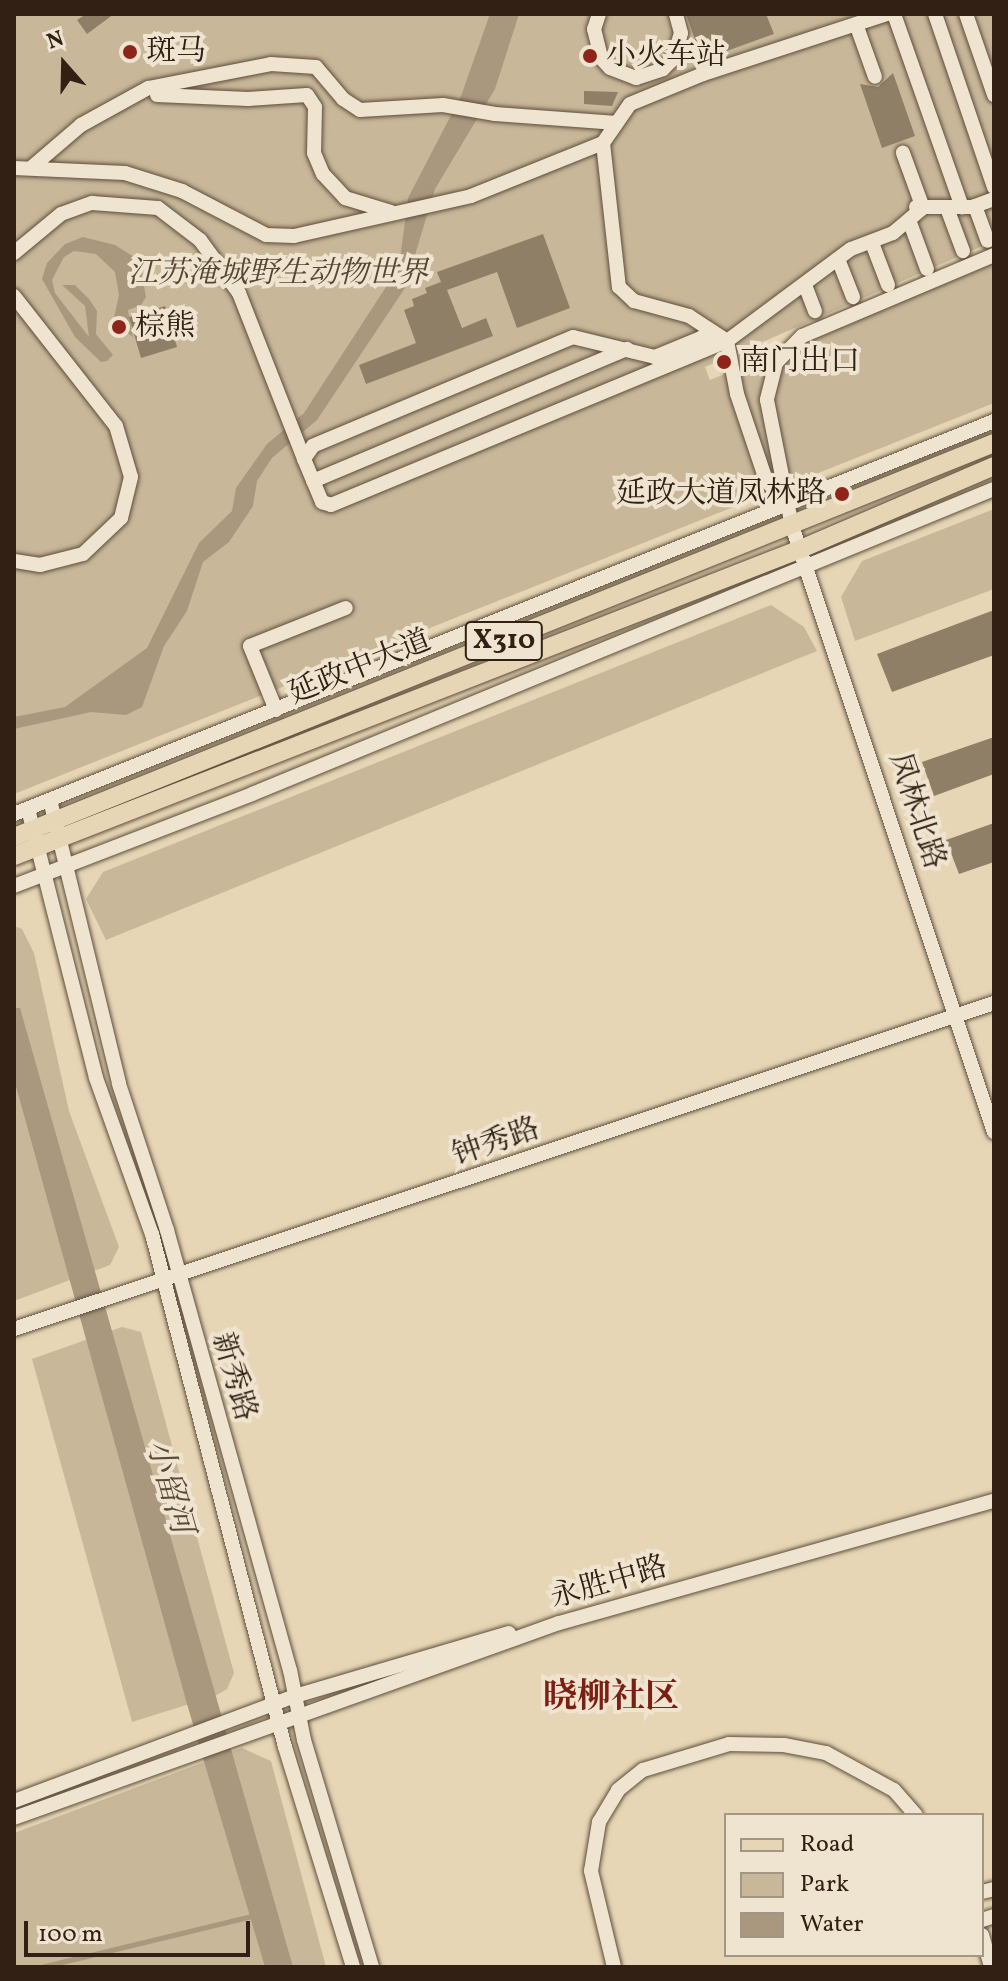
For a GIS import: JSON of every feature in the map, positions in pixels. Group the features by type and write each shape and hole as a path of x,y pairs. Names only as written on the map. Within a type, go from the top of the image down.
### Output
{"main road":[{"name":"延政中大道","path":"56,830 994,443"},
{"name":"延政中大道","path":"14,856 27,838 56,830 803,548 994,466"}],"street":[{"path":"599,14 594,29 601,58 627,76 650,76 673,59 681,33 676,14"},
{"path":"14,168 48,167 125,173 182,191 266,235 294,236 471,196 603,143 630,104 703,74 887,14"},
{"path":"894,14 961,207 963,251"},
{"path":"935,14 994,187"},
{"path":"966,14 994,95"},
{"path":"856,24 875,77"},
{"path":"32,167 81,125 148,88 284,63 316,67 343,99 360,110 443,105 495,114 617,123"},
{"path":"627,76 630,104"},
{"path":"48,167 90,129 131,104 166,92 248,99 307,95 315,107 314,153 323,174 345,198 393,213"},
{"path":"603,143 619,287 634,301 689,316 727,341 737,394 766,480 789,507"},
{"path":"903,153 927,269"},
{"path":"158,208 182,191"},
{"path":"14,253 61,214 92,203 158,208 200,240 239,293 322,502 331,505 727,341 838,259 872,243 915,212 961,207 994,199"},
{"path":"961,207 991,248"},
{"path":"872,243 888,285"},
{"name":"凤林北路","path":"991,248 802,336 776,363 767,400 792,526 803,548 994,1132"},
{"path":"838,259 853,297"},
{"path":"805,285 815,311"},
{"path":"14,296 116,426 131,477 121,518 83,554 40,565 14,561"},
{"path":"304,459 313,446 573,337 655,357 701,338 727,341"},
{"path":"313,481 627,349"},
{"path":"21,812 789,507 994,421"},
{"path":"14,886 809,568 994,489"},
{"path":"276,710 250,646 346,608"},
{"name":"新秀路","path":"50,800 119,1084 180,1277 299,1717 372,1967"},
{"name":"新秀路","path":"21,812 27,838 45,874 96,1078 152,1234 161,1282 279,1723 353,1967"},
{"name":"钟秀路","path":"14,1329 180,1277 994,1003"},
{"name":"永胜中路","path":"14,1818 559,1623 994,1501"},
{"path":"14,1801 295,1696 464,1642 559,1623"},
{"path":"614,1967 591,1871 599,1822 618,1790 643,1770 729,1744 784,1745 826,1753 894,1790 914,1813"},
{"path":"984,1942 991,1967"}],"green space":[{"name":"江苏淹城野生动物世界","path":"14,14 994,14 994,241 705,367 710,380 994,263 994,403 14,794"},
{"path":"994,509 994,589 855,641 841,597 862,561"},
{"path":"771,605 804,627 817,651 106,940 86,899 103,872"},
{"path":"14,926 22,929 34,953 69,1111 119,1247 110,1265 14,1301"},
{"path":"122,1327 141,1332 234,1673 227,1689 215,1696 132,1722 32,1359"},
{"path":"242,1748 271,1761 326,1967 14,1967 14,1833"}],"water":[{"path":"490,14 519,14 495,89 435,189 405,288 317,420 272,458 257,481 253,506 229,542 203,562 187,611 164,646 142,707 126,715 91,712 14,729 14,717 65,707 147,648 199,543 232,511 236,488 267,444 304,413 399,267 408,198 461,96"},
{"path":"83,237 115,245 139,260 146,297 141,305 128,310 133,337 113,322 119,295 115,272 96,254 74,251 64,257 52,280 55,293 89,337 85,306 62,285 75,285 89,299 97,311 96,334 113,355 107,361 101,362 75,337 42,279 47,263 65,244"},
{"path":"14,1008 20,1008 293,1967 265,1967 187,1704 14,1079"}],"building":[{"path":"86,14 114,14 87,34 77,20"},
{"path":"686,14 766,14 774,34 702,60"},
{"path":"893,73 915,136 882,148 860,84 878,87"},
{"path":"584,91 618,92 612,106 584,104"},
{"path":"543,234 570,308 517,328 497,272 447,290 462,328 486,318 493,336 366,384 359,365 416,343 404,310 414,306 412,299 427,293 425,288 441,282 437,272"},
{"path":"165,306 177,347 141,358 129,317"},
{"path":"994,610 994,655 892,692 877,654"},
{"path":"994,737 994,774 934,796 922,762"},
{"path":"994,823 994,862 959,874 946,840"}],"waterway":[{"path":"41,1967 256,1915"}],"place":[{"name":"斑马","path":"130,52"},
{"name":"小火车站","path":"590,56"},
{"name":"棕熊","path":"119,327"},
{"name":"南门出口","path":"724,362"},
{"name":"延政大道凤林路","path":"842,494"}],"district":[{"name":"晓柳社区","path":"611,1699"}],"water label":[{"name":"小留河","path":"168,1487"}]}
